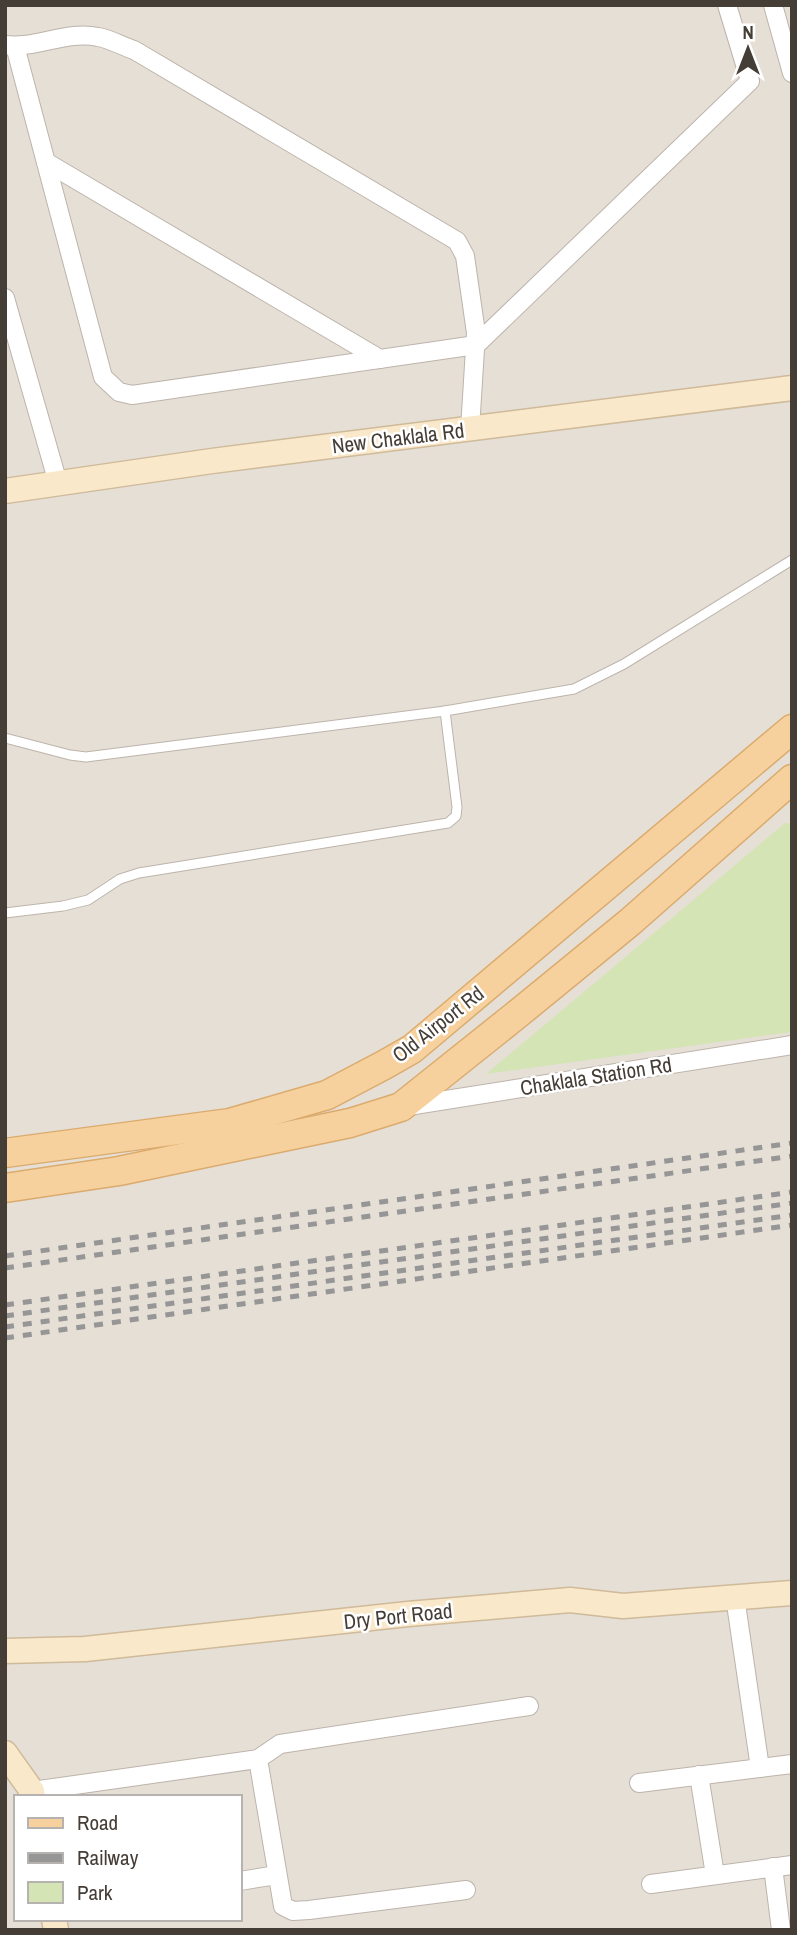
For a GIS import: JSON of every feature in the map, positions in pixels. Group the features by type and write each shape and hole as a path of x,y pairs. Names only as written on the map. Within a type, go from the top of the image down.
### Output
{"main road":[{"name":"Old Airport Rd","path":"5,1153 230,1123 327,1095 384,1065 412,1049 438,1028 792,729"},
{"name":"Old Airport Rd","path":"5,1188 119,1171 350,1123 401,1107 629,922 792,779"},
{"path":"438,1028 419,1052 416,1060 419,1072 432,1075 452,1067"},
{"path":"327,1095 365,1090 373,1096 371,1106 350,1123"}],"street":[{"path":"470,429 476,345 476,333 465,256 457,241 134,50 97,36 10,45 46,162 103,377 119,392 132,395 476,345 750,80 727,5"},
{"path":"772,5 792,74"},
{"path":"46,162 380,359"},
{"path":"5,298 58,483"},
{"name":"New Chaklala Rd","path":"5,491 212,461 792,387"},
{"name":"Chaklala Station Rd","path":"401,1107 792,1045"},
{"name":"Dry Port Road","path":"5,1651 85,1649 570,1600 623,1606 792,1593"},
{"path":"735,1597 760,1768"},
{"path":"5,1753 33,1794 258,1759 280,1744 529,1706"},
{"path":"258,1759 283,1906 293,1911 466,1890"},
{"path":"639,1783 792,1763"},
{"path":"699,1775 715,1875"},
{"path":"650,1884 792,1865"},
{"path":"773,1867 781,1930"},
{"path":"242,1881 277,1875"}],"lane":[{"path":"5,738 86,757 445,710 574,689 624,664 792,560"},
{"path":"5,912 63,906 88,900 120,879 139,873 447,823 456,816 457,807 445,710"}],"shaded area":[{"path":"5,5 792,5 792,1930 5,1930"}],"green space":[{"path":"785,823 792,824 792,1032 486,1074"}],"railway":[{"path":"5,1256 792,1143"},
{"path":"5,1268 792,1156"},
{"path":"5,1305 792,1192"},
{"path":"5,1316 792,1203"},
{"path":"5,1327 792,1215"},
{"path":"5,1338 792,1225"}]}
